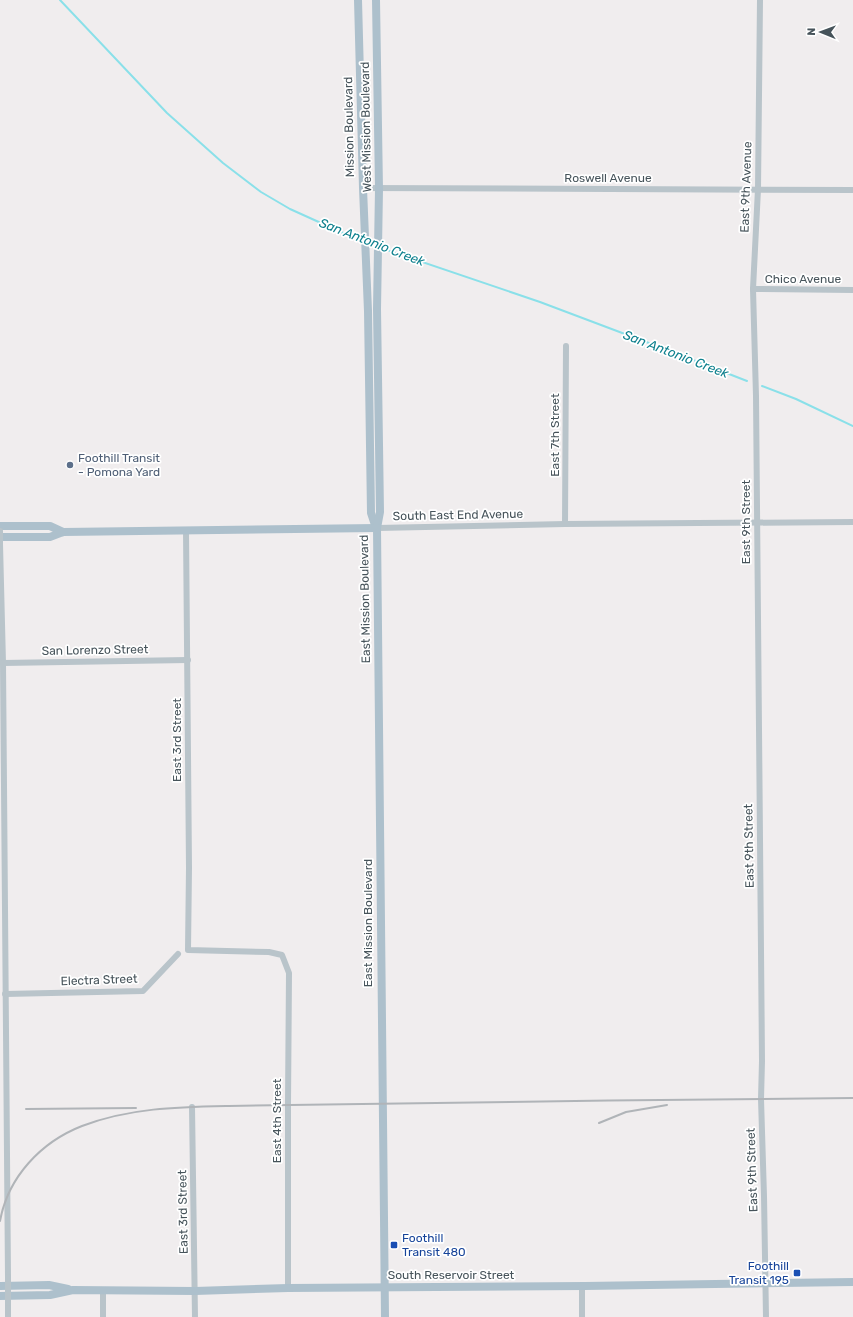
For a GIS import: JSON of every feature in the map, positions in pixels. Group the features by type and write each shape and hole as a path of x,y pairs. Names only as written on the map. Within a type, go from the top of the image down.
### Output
{"main road":[{"name":"Mission Boulevard","path":"358,0 366,253"},
{"name":"West Mission Boulevard","path":"376,0 379,189 378,254"},
{"name":"East Mission Boulevard","path":"366,253 371,513 377,528"},
{"name":"East Mission Boulevard","path":"378,254 377,309 380,512 377,528 385,1317"},
{"path":"0,526 50,526 63,532"},
{"name":"South East End Avenue","path":"63,532 377,528"},
{"path":"0,537 50,537 63,532"},
{"name":"South Reservoir Street","path":"0,1296 50,1295 73,1290 195,1291 288,1288 853,1282"},
{"path":"0,1286 49,1285 73,1290"}],"street":[{"name":"East 9th Avenue","path":"756,375 753,289 758,189 760,0"},
{"name":"Roswell Avenue","path":"363,188 853,190"},
{"name":"Chico Avenue","path":"753,289 853,290"},
{"name":"East 7th Street","path":"565,524 566,346"},
{"name":"East 9th Street","path":"756,375 762,1047 761,1099 766,1317"},
{"name":"South East End Avenue","path":"377,528 565,524 853,522"},
{"name":"East 3rd Street","path":"186,530 188,660 188,950 269,952 282,955"},
{"path":"0,531 3,662 8,1317"},
{"name":"San Lorenzo Street","path":"3,662 188,660"},
{"name":"Electra Street","path":"5,994 143,991 178,954"},
{"name":"East 4th Street","path":"282,955 289,973 288,1288"},
{"name":"East 3rd Street","path":"192,1107 195,1317"},
{"path":"582,1286 582,1317"},
{"path":"103,1290 103,1317"}],"waterway":[{"name":"San Antonio Creek","path":"60,0 167,113 223,163 261,192 290,209 363,242"},
{"name":"San Antonio Creek","path":"367,243 376,247"},
{"name":"San Antonio Creek","path":"381,248 540,302 747,381"},
{"name":"San Antonio Creek","path":"762,386 796,399 853,426"}],"railway":[{"path":"0,1221 10,1190 19,1176 40,1151 53,1141 82,1126 117,1115 135,1112 208,1106 853,1098"},
{"path":"599,1123 626,1112 667,1105"},
{"path":"26,1109 136,1108"}],"place":[{"name":"Foothill Transit - Pomona Yard","path":"70,465"},
{"name":"Foothill Transit 480","path":"394,1245"},
{"name":"Foothill Transit 195","path":"797,1273"}]}
